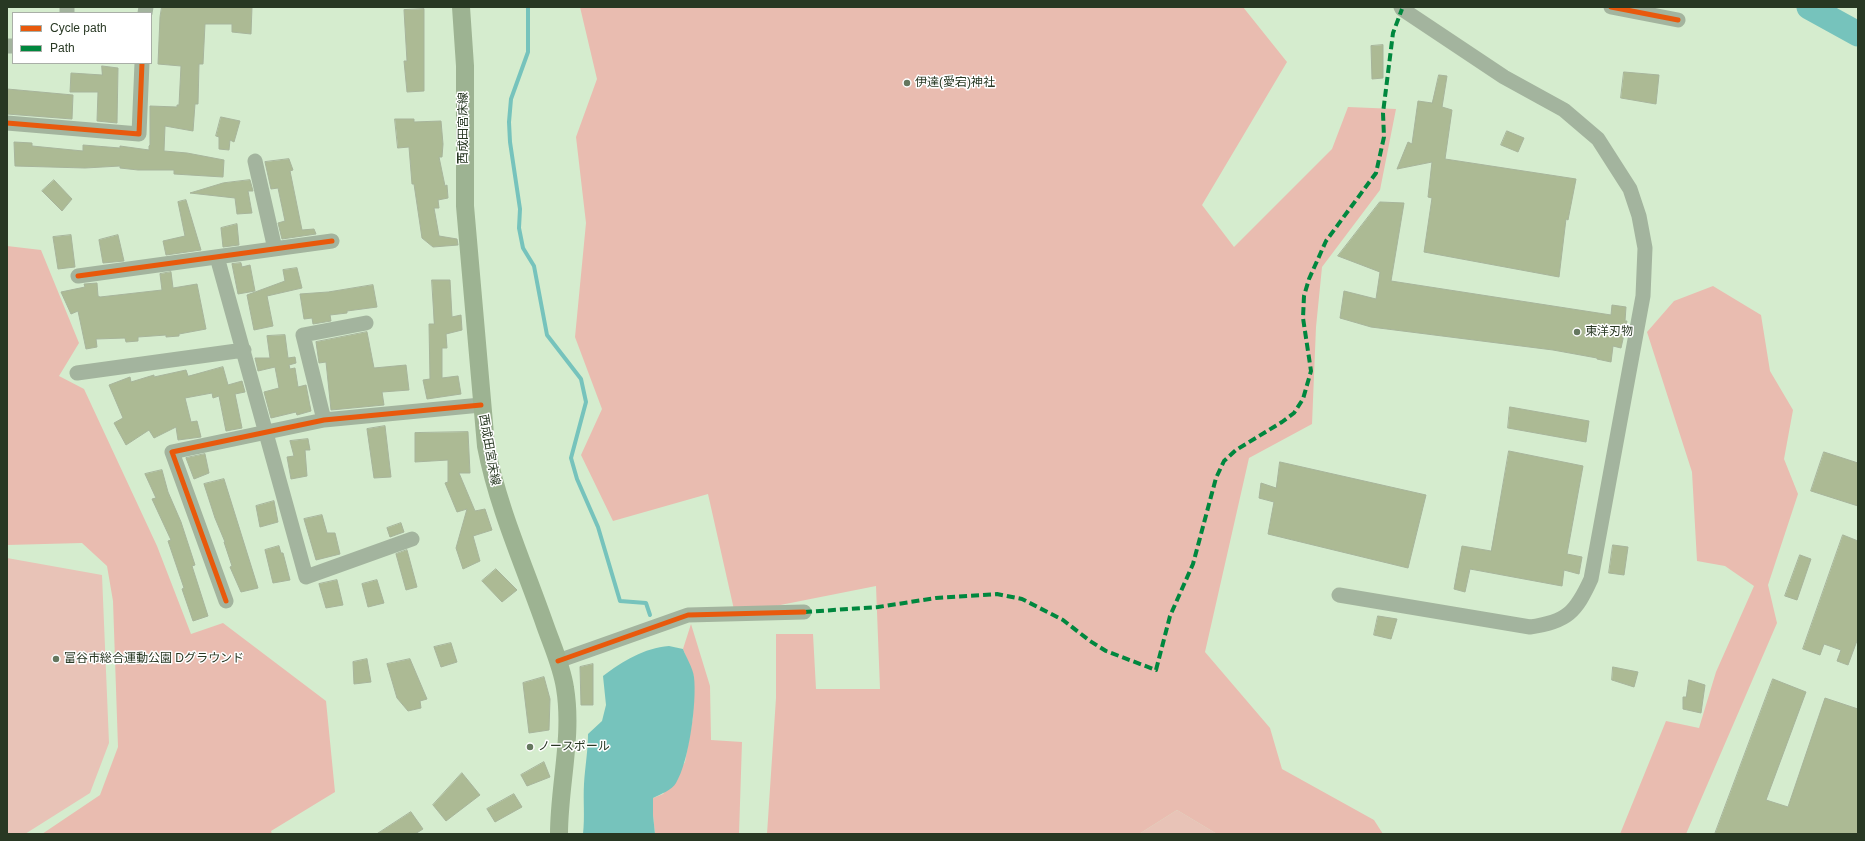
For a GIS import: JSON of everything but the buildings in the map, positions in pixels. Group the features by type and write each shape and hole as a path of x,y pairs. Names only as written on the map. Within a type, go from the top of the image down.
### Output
{"main road":[{"name":"西成田宮床線","path":"461,7 465,66 465,206 481,405 492,478 503,513 524,564 558,661 565,688 567,714 559,834"}],"street":[{"path":"1339,595 1530,627 1548,624 1565,618 1581,601 1591,579 1643,296 1645,248 1639,216 1630,189 1598,139 1564,110 1504,77 1402,10 1401,7"},
{"path":"1611,7 1678,20"},
{"path":"7,123 139,134 142,64"},
{"path":"255,161 275,249"},
{"path":"78,276 332,242"},
{"path":"217,257 306,577 412,539"},
{"path":"324,420 303,335 366,323"},
{"path":"77,373 244,350"},
{"path":"226,601 172,452 324,420 481,405"},
{"path":"558,661 688,615 804,612"}],"shaded area":[{"path":"580,7 1243,7 1287,62 1202,205 1234,247 1332,149 1348,107 1396,109 1380,190 1322,267 1316,327 1312,424 1249,458 1205,652 1270,728 1282,769 1374,820 1383,834 1217,834 1177,810 1139,834 767,834 776,698 776,634 813,634 816,689 880,689 876,586 735,614 708,494 613,521 581,455 602,409 575,337 586,223 576,137 597,79"},
{"path":"7,246 41,250 79,343 59,376 84,389 157,546 191,634 223,623 326,701 335,792 271,831 272,834 42,834 100,795 118,747 113,601 107,566 82,543 7,545"},
{"path":"1713,286 1761,315 1770,371 1793,410 1784,459 1798,494 1768,585 1777,623 1686,834 1620,834 1666,721 1699,728 1716,672 1754,586 1725,566 1697,561 1692,472 1647,332 1674,301"},
{"name":"富谷市総合運動公園 Dグラウンド","path":"7,558 102,575 109,743 90,793 25,834 7,834"},
{"path":"691,624 710,686 711,740 742,742 739,834 655,834 653,798 663,794 685,762 693,717 694,677 683,649"},
{"path":"1177,810 1217,834 1139,834"}],"water":[{"path":"669,646 683,649 692,670 695,688 693,716 688,747 681,773 672,788 653,798 655,834 583,834 584,784 588,734 602,721 606,705 603,676 618,665 642,652"}],"waterway":[{"path":"528,7 528,52 511,99 509,122 510,142 520,209 519,228 523,248 534,266 547,335 581,379 586,402 571,458 577,479 598,527 620,601 646,603 650,615"},
{"path":"1809,7 1858,34"}],"marked path":[{"path":"804,612 878,607 936,598 997,594 1022,599 1063,620 1090,641 1106,651 1156,670 1170,616 1193,564 1216,478 1224,461 1236,450 1294,413 1303,399 1311,371 1303,318 1304,296 1309,279 1326,241 1376,173 1384,137 1383,113 1393,33 1402,9"}],"cycle path":[{"path":"1611,7 1678,20"},
{"path":"7,123 139,134 142,64"},
{"path":"78,276 332,241"},
{"path":"226,601 172,452 324,420 481,405"},
{"path":"558,661 688,615 804,612"}],"place":[{"name":"伊達(愛宕)神社","path":"907,83"},
{"name":"東洋刃物","path":"1577,332"},
{"name":"富谷市総合運動公園 Dグラウンド","path":"56,659"},
{"name":"ノースポール","path":"530,747"}]}
